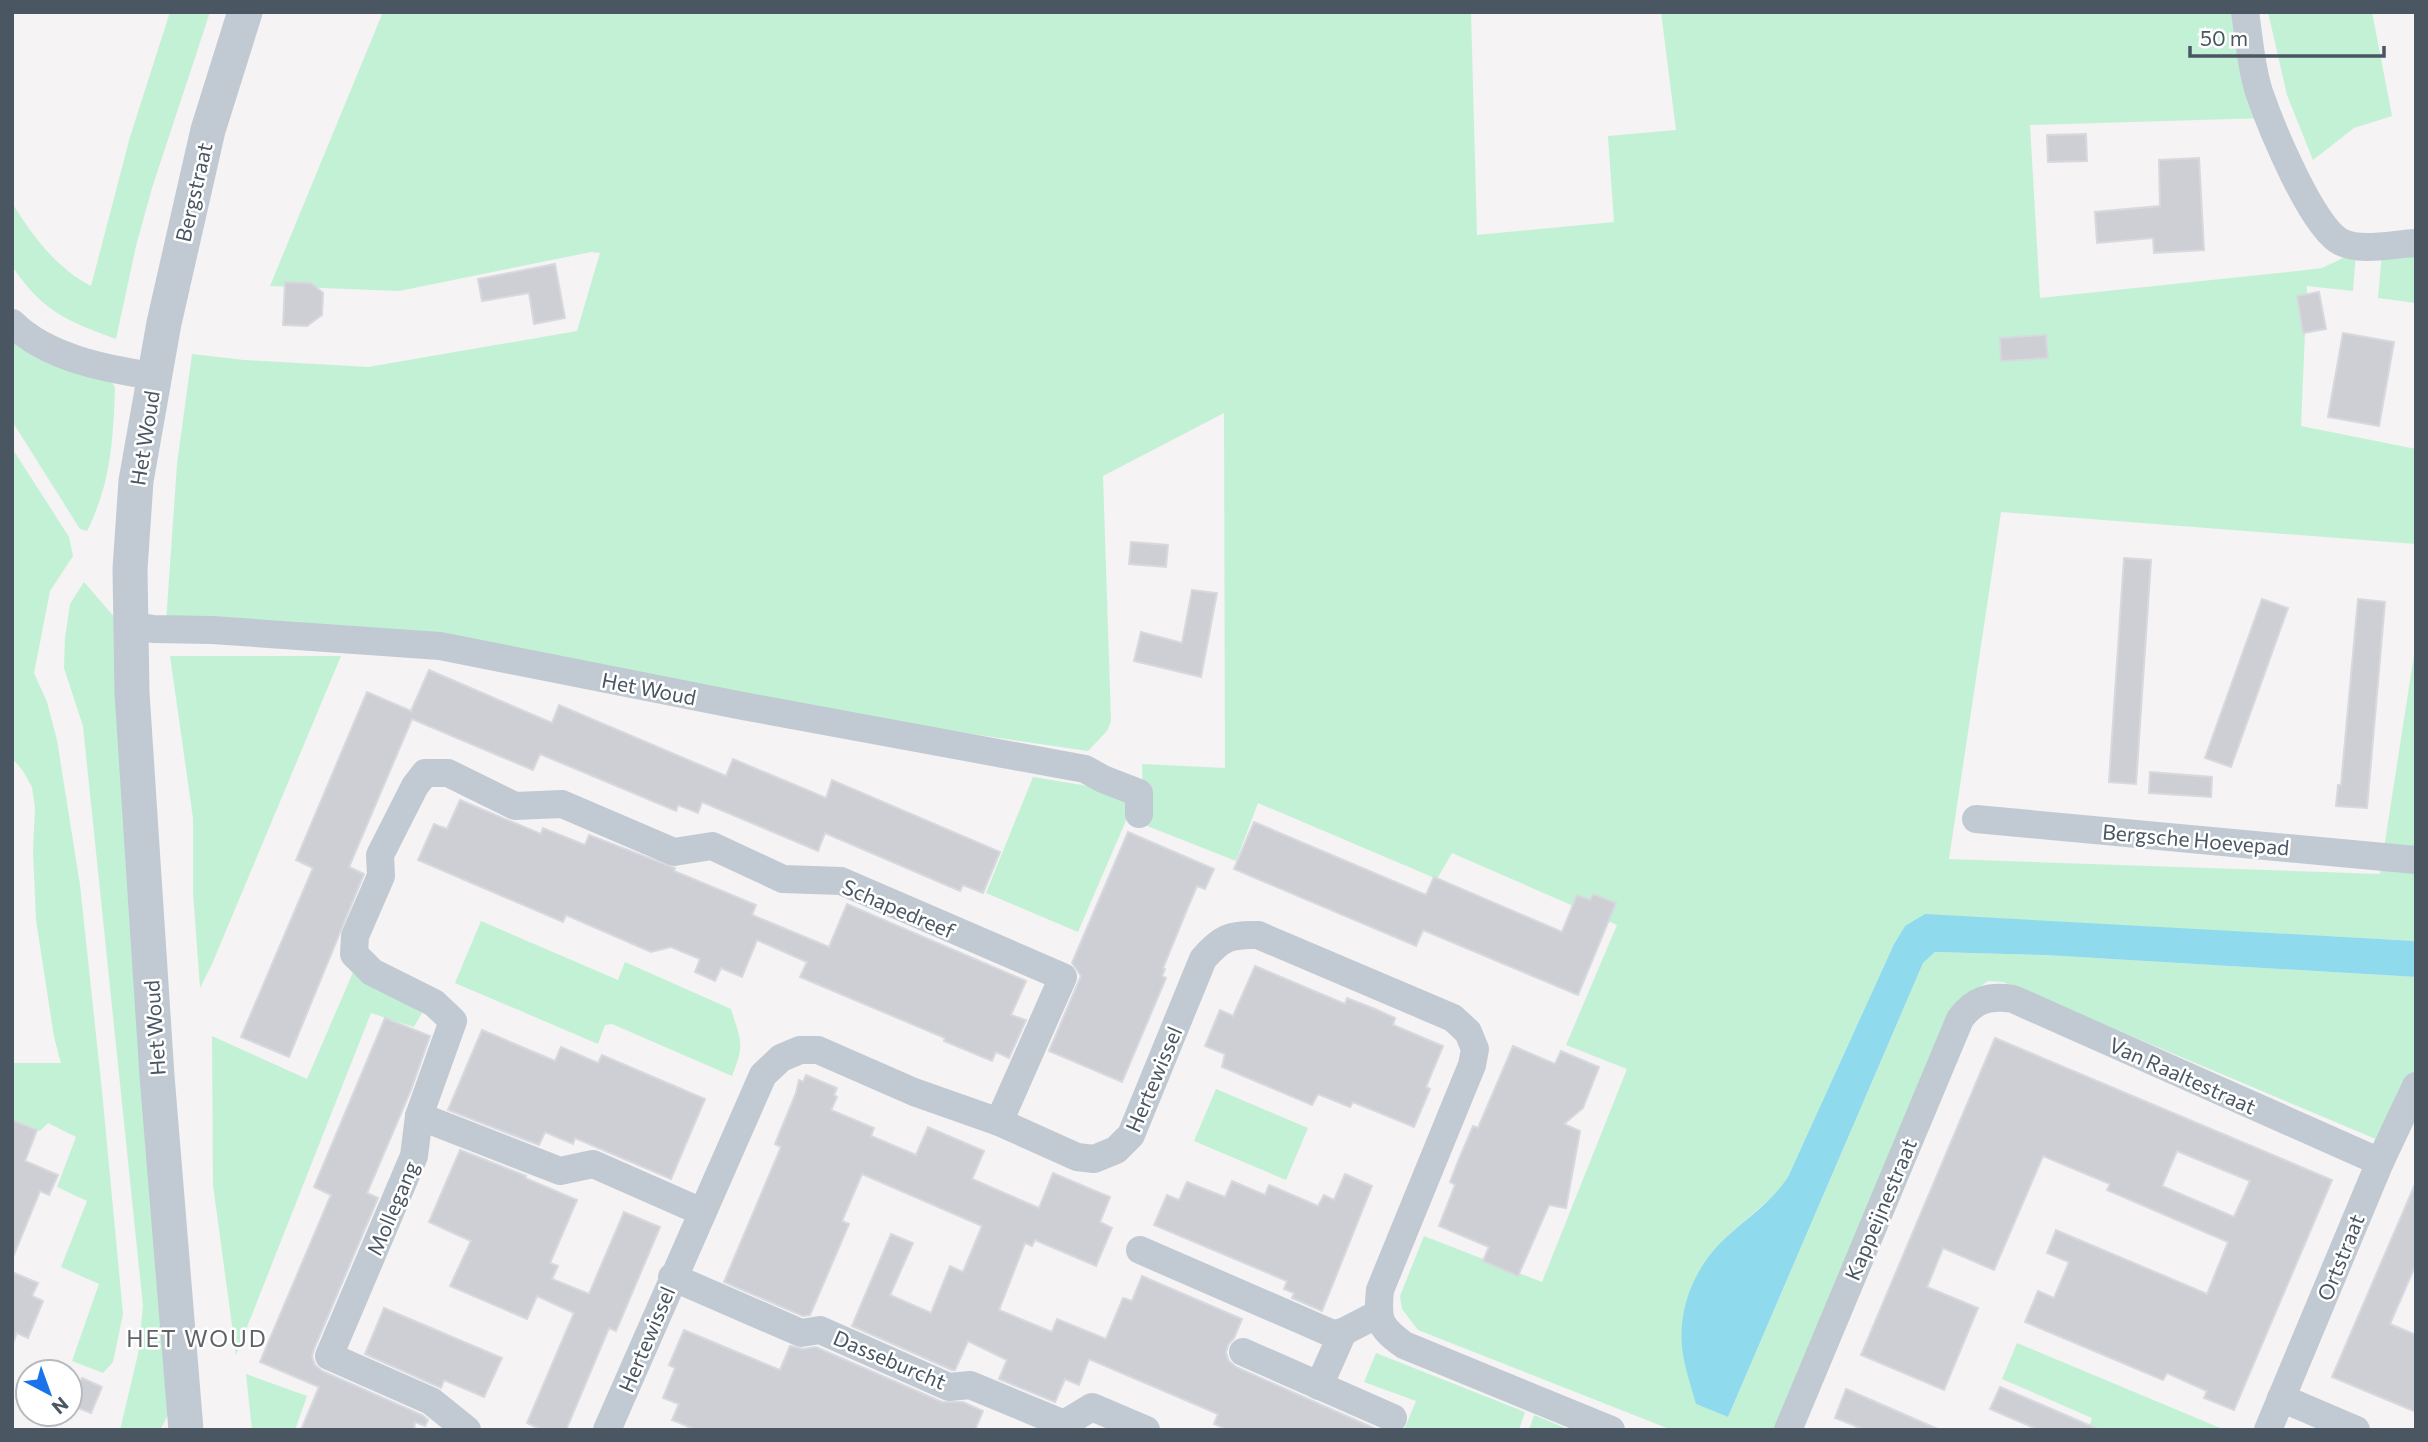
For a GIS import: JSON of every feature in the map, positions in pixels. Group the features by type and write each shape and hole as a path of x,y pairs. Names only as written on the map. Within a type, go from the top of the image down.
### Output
{"street":[{"name":"Bergstraat","path":"153,376 208,130 245,12"},
{"path":"2245,12 2258,90 2299,187 2315,215 2339,242 2356,246 2416,243"},
{"path":"12,323 47,347 121,371 153,376"},
{"name":"Het Woud","path":"153,376 136,481 130,569 132,694 157,1076 186,1430"},
{"name":"Het Woud","path":"130,625 153,629 212,630 453,649 1085,769 1139,793 1139,814"},
{"name":"Schapedreef","path":"419,1116 453,1021 434,1003 372,972 354,954 355,936 381,876 380,855 415,786 425,773 448,773 515,806 562,804 674,852 712,846 783,879 841,881 1063,977 999,1122"},
{"name":"Bergsche Hoevepad","path":"1976,819 2416,860"},
{"name":"Hertewissel","path":"607,1430 762,1074 781,1058 800,1050 818,1050 914,1092 999,1122 1077,1157 1094,1159 1116,1150 1131,1135 1203,959 1217,942 1238,934 1258,935 1453,1018 1468,1032 1475,1049 1472,1065 1380,1290 1378,1314"},
{"name":"Van Raaltestraat","path":"1984,999 1996,996 2012,999 2380,1162"},
{"name":"Kappeijnestraat","path":"1788,1430 1960,1019 1970,1006 1984,999"},
{"name":"Ortstraat","path":"2268,1430 2380,1162 2416,1086"},
{"path":"419,1116 561,1171 593,1164 702,1212"},
{"name":"Mollegang","path":"419,1116 414,1156 329,1356 431,1401 467,1430"},
{"path":"1140,1250 1333,1334 1343,1332 1378,1314 1388,1333 1404,1345 1611,1430"},
{"name":"Dasseburcht","path":"672,1278 801,1334 820,1330 949,1387 970,1385 1064,1424 1092,1407 1146,1430"},
{"path":"1319,1385 1343,1332"},
{"path":"1243,1352 1393,1418"},
{"path":"2281,1398 2356,1430"}],"green space":[{"path":"170,12 210,12 152,188 136,246 116,339 57,313 23,282 12,266 12,203 46,250 78,279 91,286 130,137"},
{"path":"383,12 1471,12 1477,235 1614,222 1608,136 1676,130 1661,12 2241,12 2266,118 2030,125 2040,298 2322,268 2356,252 2353,291 2307,286 2301,426 2416,449 2416,544 2001,512 1949,859 2380,874 2416,642 2416,941 2323,936 1905,926 1894,944 1788,1177 1780,1190 1725,1238 1704,1264 1696,1404 1728,1417 1923,963 1935,952 2045,955 2416,977 2416,1066 2383,1142 2003,982 1988,981 1966,997 1780,1430 1672,1430 1418,1330 1402,1309 1400,1296 1424,1236 1542,1282 1627,1069 1566,1045 1617,925 1452,853 1437,879 1258,803 1236,861 1127,818 1078,932 986,893 1033,777 1143,795 1142,764 1225,768 1224,413 1103,476 1111,721 1107,731 1088,751 925,727 498,648 166,623 177,464 192,354 244,360 368,367 577,331 600,253 591,252 399,291 270,286"},
{"path":"2268,12 2372,12 2392,116 2354,128 2313,160 2287,95"},
{"path":"2382,253 2416,254 2416,303 2378,298"},
{"path":"12,341 112,382 115,388 112,443 106,478 87,531 80,529 12,421"},
{"path":"12,448 69,537 73,556 50,591 34,673 47,702 57,740 80,885 102,1091 123,1314 113,1362 103,1373 84,1366 84,1358 73,1358 99,1284 61,1267 87,1201 57,1187 76,1137 48,1123 40,1131 12,1121 12,1063 61,1063 54,1037 36,920 33,851 35,808 32,787 12,758"},
{"path":"84,582 116,619 168,1415 160,1430 120,1430 138,1354 143,1306 83,726 64,668 70,604"},
{"path":"170,656 341,656 200,988 193,892 193,818"},
{"path":"481,921 618,980 625,962 731,1009 740,1042 739,1057 732,1076 612,1024 605,1025 598,1044 455,983"},
{"path":"354,970 422,1013 414,1027 371,1013 236,1355 213,1185 212,1036 307,1079"},
{"path":"1216,1089 1308,1128 1286,1180 1194,1141"},
{"path":"2017,1343 2225,1430 2088,1430 2092,1418 2002,1379"},
{"path":"1376,1353 1525,1412 1519,1430 1404,1430 1416,1401 1364,1382"},
{"path":"246,1374 307,1396 295,1430 252,1430"},
{"path":"1534,1415 1570,1430 1529,1430"}],"water":[{"path":"1925,914 2416,941 2416,977 2045,955 1935,952 1923,963 1728,1417 1696,1404 1682,1347 1683,1315 1693,1284 1719,1244 1769,1200 1788,1177 1894,944 1905,926"}],"building":[{"path":"2086,134 2087,161 2048,162 2047,135"},
{"path":"2199,158 2204,250 2154,253 2153,238 2097,243 2095,212 2160,206 2159,160"},
{"path":"555,264 565,318 534,324 529,293 482,301 478,279"},
{"path":"285,282 311,283 323,293 322,315 307,326 283,325"},
{"path":"2319,292 2326,329 2303,333 2297,296"},
{"path":"2343,333 2394,342 2379,426 2328,417"},
{"path":"2046,335 2048,358 2001,361 2000,338"},
{"path":"1131,542 1168,545 1166,567 1129,564"},
{"path":"2124,558 2151,560 2136,784 2109,782"},
{"path":"1192,590 1217,593 1201,677 1134,661 1141,632 1182,643"},
{"path":"2262,599 2288,608 2231,767 2205,758"},
{"path":"2358,599 2385,602 2367,808 2336,806 2338,785 2341,785"},
{"path":"429,670 552,723 559,705 726,776 733,759 826,798 832,780 1000,852 983,893 963,885 960,891 825,833 818,851 702,802 698,813 678,805 676,811 540,754 533,770 412,719 349,867 364,874 289,1057 241,1037 313,868 296,860 367,692 411,711"},
{"path":"2150,772 2212,777 2211,797 2149,793"},
{"path":"460,800 541,834 543,828 585,845 589,835 675,868 674,871 756,905 752,915 829,947 847,904 1026,981 1011,1015 1026,1020 1009,1058 996,1052 992,1061 944,1041 945,1038 800,977 807,962 757,940 742,977 721,968 715,981 695,972 700,959 671,947 651,952 566,915 563,922 418,860 434,824 447,829"},
{"path":"1254,822 1426,895 1434,877 1562,932 1577,895 1590,900 1593,894 1616,903 1578,995 1423,930 1416,946 1234,869"},
{"path":"1128,832 1214,869 1205,889 1197,886 1163,968 1165,969 1162,976 1166,978 1122,1082 1049,1051 1081,976 1072,963"},
{"path":"1255,966 1345,1004 1347,998 1375,1009 1395,1018 1393,1025 1443,1046 1426,1087 1430,1089 1414,1127 1353,1102 1350,1107 1318,1094 1312,1105 1222,1067 1225,1054 1205,1046 1220,1010 1233,1016"},
{"path":"385,1018 430,1036 411,1090 367,1193 378,1198 312,1357 315,1365 322,1371 428,1420 425,1426 415,1422 414,1430 301,1430 319,1387 260,1362 331,1195 314,1187"},
{"path":"482,1030 555,1061 561,1047 598,1063 602,1055 705,1099 671,1179 575,1138 573,1144 545,1132 539,1145 448,1110"},
{"path":"1995,1038 2332,1180 2234,1410 2204,1398 2207,1391 2167,1373 2163,1380 2025,1322 2038,1291 2054,1298 2069,1262 2047,1253 2056,1230 2207,1294 2228,1242 2107,1190 2110,1184 2043,1156 1994,1270 1943,1248 1927,1287 1978,1308 1944,1390 1861,1355","holes":["2177,1151 2250,1181 2234,1217 2162,1186"]},
{"path":"1513,1046 1555,1064 1561,1051 1599,1067 1583,1108 1564,1124 1580,1131 1566,1208 1549,1205 1518,1276 1483,1261 1489,1247 1439,1226 1455,1185 1450,1182 1459,1159 1473,1126 1478,1128"},
{"path":"806,1075 837,1088 834,1095 837,1097 831,1110 874,1128 871,1136 916,1155 928,1127 984,1151 972,1179 1039,1208 1053,1173 1110,1197 1100,1222 1112,1228 1096,1266 1035,1240 1032,1246 1025,1243 999,1310 1052,1332 1057,1319 1106,1339 1123,1298 1132,1301 1142,1276 1242,1319 1226,1353 1229,1361 1236,1367 1378,1430 1228,1430 1214,1424 1218,1414 1089,1359 1079,1385 1065,1379 1055,1402 999,1379 1007,1360 968,1341 955,1370 952,1370 852,1326 891,1234 913,1243 890,1295 931,1313 950,1266 963,1272 982,1226 862,1174 842,1221 849,1224 810,1315 803,1316 724,1282 781,1147 775,1144 799,1080 803,1082"},
{"path":"12,1120 37,1130 25,1161 58,1175 49,1195 40,1191 13,1257"},
{"path":"460,1150 577,1200 550,1263 558,1266 552,1279 589,1294 624,1212 660,1227 616,1331 609,1328 566,1430 542,1430 527,1423 574,1313 537,1296 527,1319 450,1286 471,1241 429,1222"},
{"path":"1345,1174 1372,1186 1322,1311 1292,1298 1294,1293 1284,1289 1287,1281 1154,1225 1167,1195 1179,1200 1187,1182 1225,1197 1232,1181 1265,1195 1269,1185 1318,1206 1324,1195 1334,1200"},
{"path":"2416,1182 2416,1264 2390,1324 2416,1335 2416,1412 2332,1377"},
{"path":"12,1272 38,1283 32,1296 43,1301 28,1338 17,1333 13,1343"},
{"path":"384,1308 502,1358 484,1397 444,1380 441,1388 365,1354"},
{"path":"684,1330 780,1370 790,1346 803,1349 816,1347 942,1402 963,1402 983,1411 975,1430 696,1430 672,1420 679,1404 663,1398 675,1368 669,1365"},
{"path":"84,1379 102,1387 91,1413 84,1410"},
{"path":"2000,1387 2100,1430 2039,1430 1990,1409"},
{"path":"1846,1389 1940,1430 1865,1430 1835,1418"}],"district":[{"name":"HET WOUD","path":"197,1338"}]}
